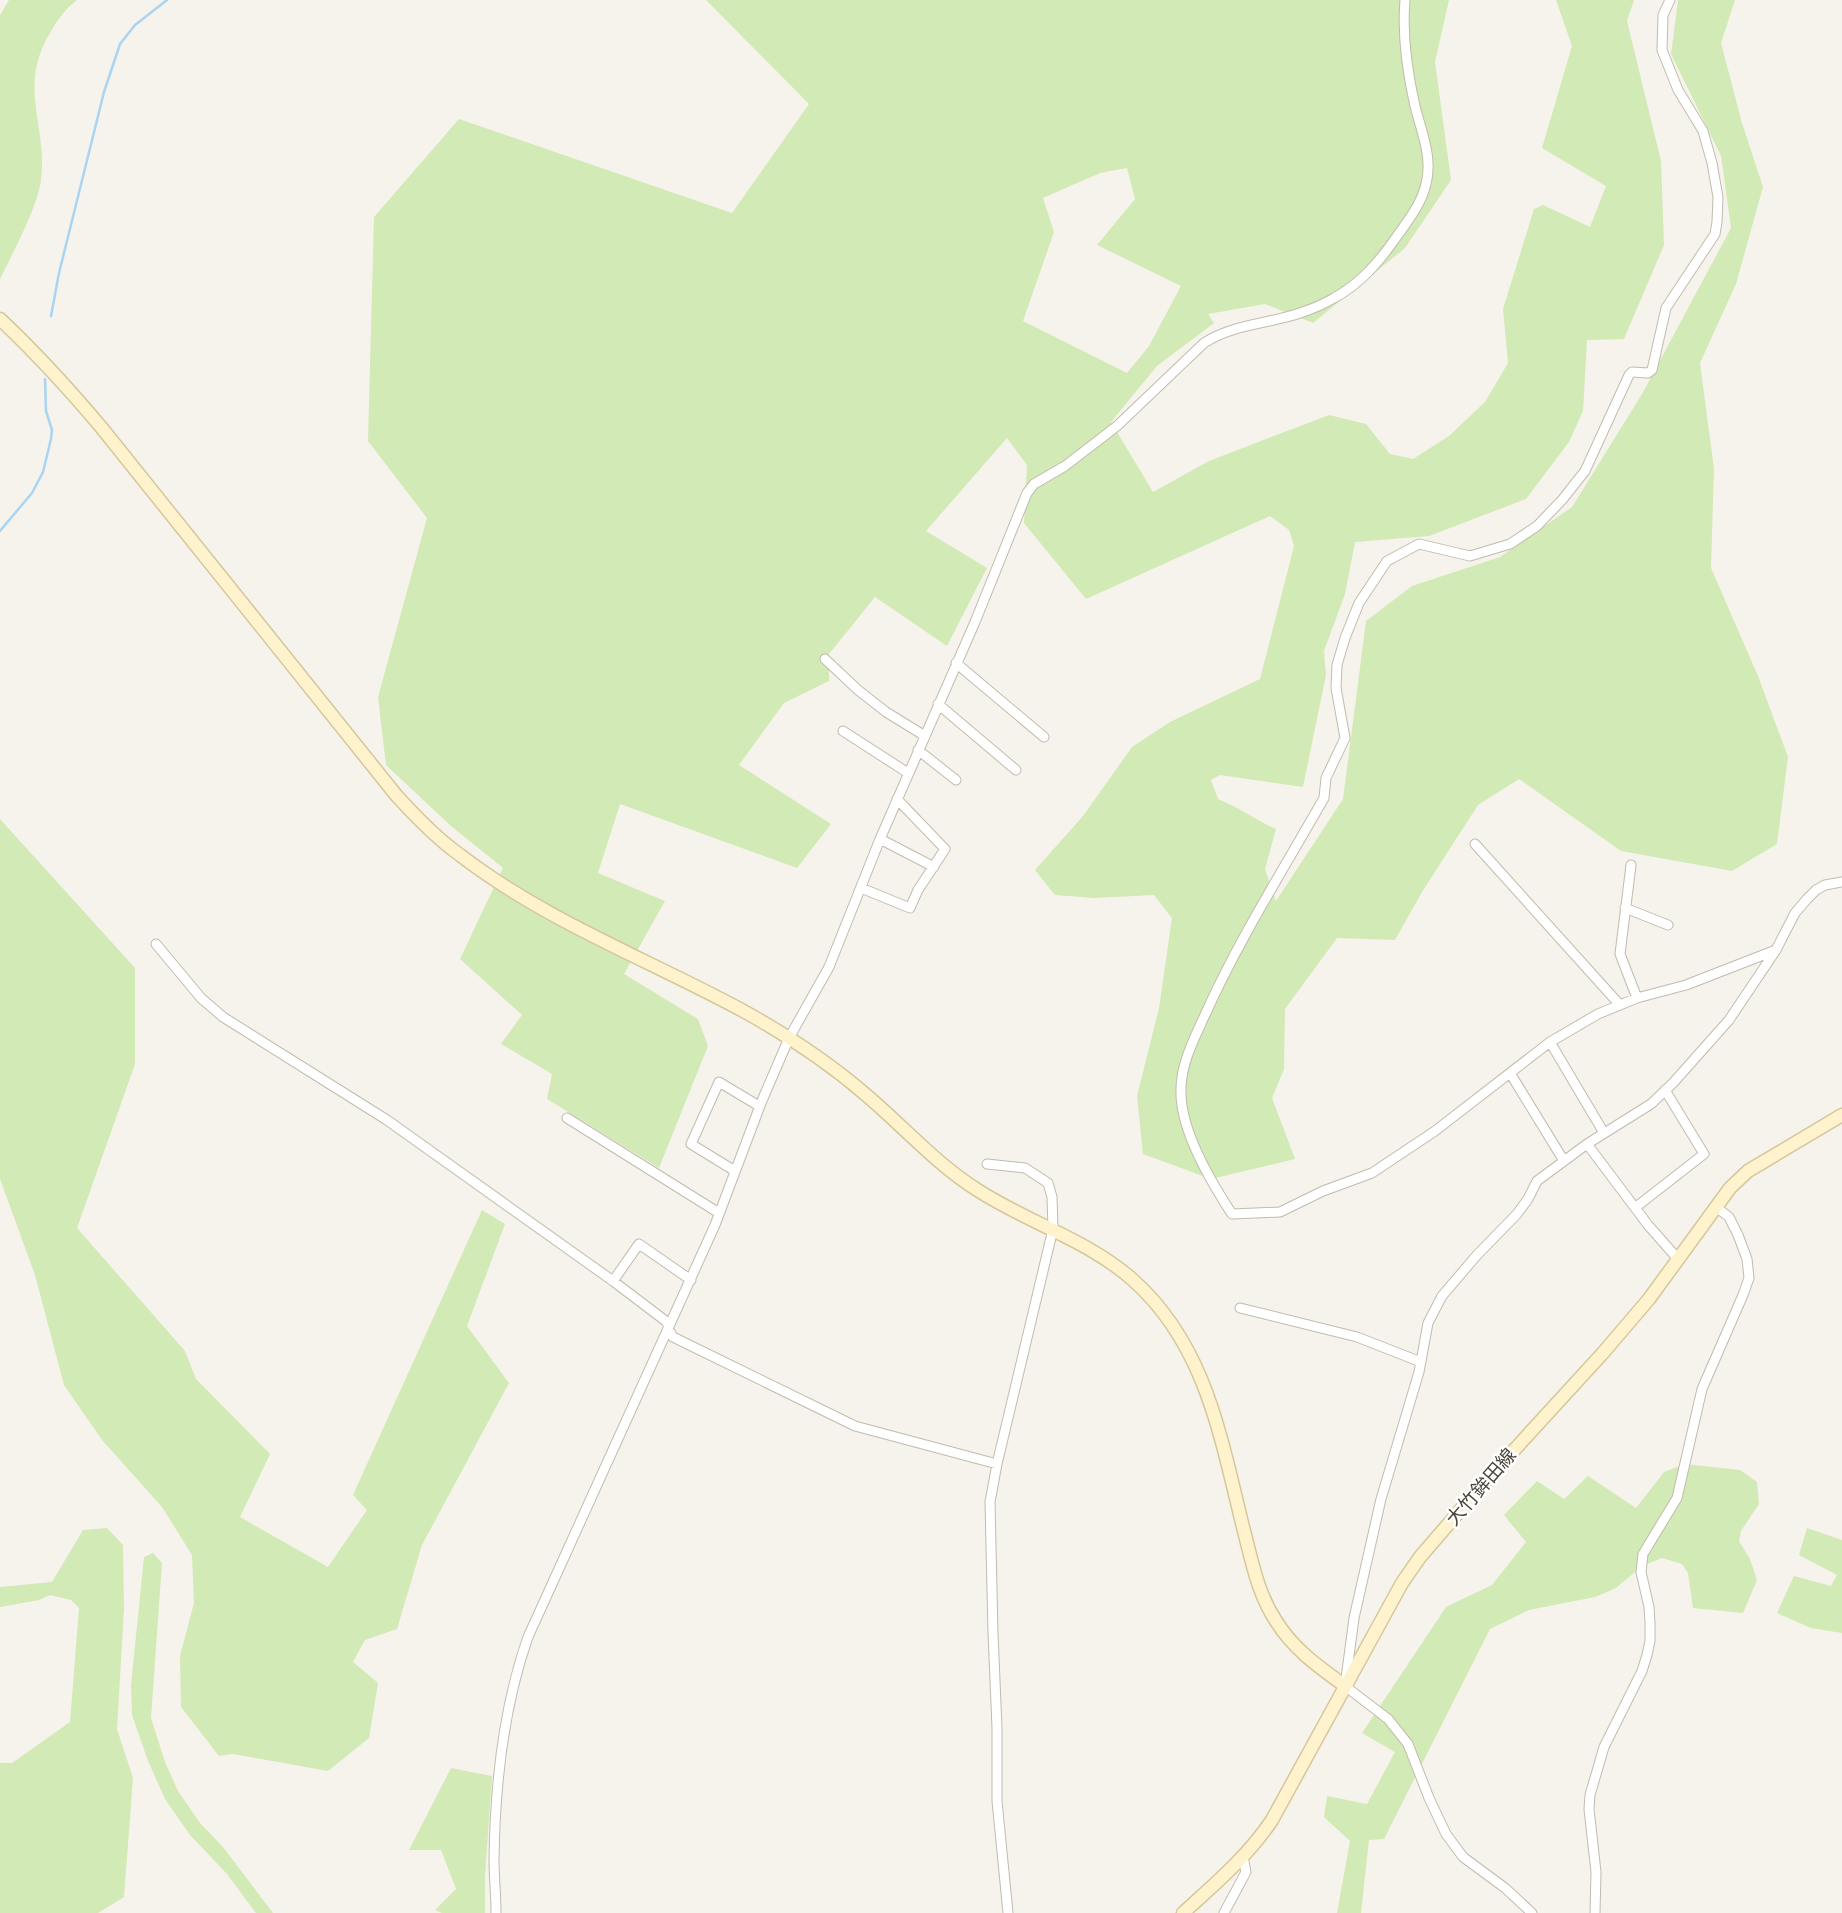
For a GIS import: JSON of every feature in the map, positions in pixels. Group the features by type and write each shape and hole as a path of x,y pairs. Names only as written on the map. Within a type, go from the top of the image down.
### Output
{"street":[{"path":"496,1913 494,1861 502,1747 509,1703 528,1637 691,1280 789,1038 829,967 1021,504 1034,484 1065,466 1117,426 1189,356 1213,337 1245,326 1300,314 1335,298 1376,265 1419,205 1427,183 1425,141 1415,106 1404,42 1405,0"},
{"path":"1670,0 1663,15 1662,50 1678,90 1703,131 1718,197 1715,234 1666,308 1652,370 1648,373 1632,372 1629,375 1585,471 1537,526 1510,544 1471,556 1419,544 1387,561 1359,603 1338,665 1336,688 1345,738 1326,778 1324,798 1215,992 1186,1058 1180,1090 1187,1128 1216,1190 1231,1214 1280,1212 1323,1191 1372,1173 1435,1130 1550,1042 1598,1013 1637,998 1686,985 1776,950"},
{"path":"0,319 69,389 364,757 425,825 458,854 520,897 747,1013 789,1038 843,1076 934,1157 978,1191 1053,1229 1131,1278 1160,1309 1178,1334 1206,1389 1216,1418 1260,1590 1277,1623 1301,1652 1388,1719 1408,1744 1446,1834 1463,1857 1505,1888 1532,1913"},
{"path":"825,659 886,712 925,736"},
{"path":"956,663 1044,737"},
{"path":"939,704 1016,770"},
{"path":"844,731 908,773"},
{"path":"918,750 956,780"},
{"path":"861,888 910,908 945,849 897,799"},
{"path":"880,839 934,867"},
{"path":"1475,844 1620,1005"},
{"path":"1631,865 1620,954 1637,998"},
{"path":"1345,1686 1354,1618 1381,1499 1421,1362 1429,1323 1442,1296 1517,1214 1537,1181 1587,1144 1651,1104 1665,1090 1729,1020 1776,950 1795,913 1815,890 1842,882"},
{"path":"1625,908 1668,925"},
{"path":"156,944 201,998 223,1017 387,1120 613,1281 667,1322 668,1331 673,1337 855,1426 997,1464"},
{"path":"1550,1042 1604,1133"},
{"path":"1510,1073 1564,1161"},
{"path":"734,1171 691,1144 719,1082 760,1107"},
{"path":"1636,1207 1704,1154 1665,1090"},
{"name":"大竹鉾田線","path":"1183,1913 1258,1841 1287,1796 1402,1583 1420,1558 1649,1299 1730,1188 1748,1171 1842,1115"},
{"path":"567,1118 719,1213"},
{"path":"1587,1144 1678,1259"},
{"path":"987,1164 1026,1168 1048,1184 1052,1197 1053,1229 990,1502 997,1801 1008,1913"},
{"path":"1595,1913 1596,1872 1590,1795 1604,1747 1642,1671 1647,1655 1650,1623 1641,1572 1643,1554 1677,1498 1702,1389 1749,1278 1747,1259 1738,1235 1729,1217 1716,1207"},
{"path":"613,1281 639,1244 691,1280"},
{"path":"1240,1308 1357,1337 1421,1362"},
{"path":"1224,1913 1246,1872 1243,1857"}],"green space":[{"path":"9,0 77,0 59,19 40,53 34,89 41,142 41,180 30,217 0,279 0,15"},
{"path":"706,0 1449,0 1435,62 1451,180 1405,248 1313,323 1265,304 1208,314 1214,323 1157,366 1111,422 1153,492 1209,461 1329,415 1366,424 1390,454 1413,459 1449,436 1485,402 1508,363 1503,309 1534,209 1543,205 1590,227 1606,186 1542,148 1572,46 1556,0 1634,0 1627,21 1661,161 1664,245 1624,339 1587,340 1583,411 1569,442 1526,499 1429,536 1355,542 1345,594 1324,651 1326,675 1303,787 1220,775 1211,780 1218,799 1276,829 1265,869 1276,901 1343,799 1366,621 1412,586 1500,557 1572,507 1642,394 1731,228 1721,156 1671,54 1678,0 1735,0 1721,43 1742,123 1763,187 1736,284 1700,363 1714,469 1711,568 1758,676 1788,757 1777,844 1732,871 1621,851 1519,779 1478,805 1422,892 1395,940 1337,938 1285,1009 1284,1069 1272,1098 1295,1159 1211,1179 1143,1154 1137,1096 1159,1008 1172,918 1154,895 1094,898 1055,895 1035,870 1083,816 1132,747 1170,722 1260,679 1294,546 1289,530 1270,516 1086,599 1024,523 1027,465 1007,438 926,531 987,568 947,646 875,597 829,654 829,681 784,703 739,765 831,824 797,868 620,804 598,873 665,901 624,974 698,1019 708,1046 659,1168 547,1099 552,1074 501,1044 522,1015 460,959 503,868 451,826 386,765 378,697 427,518 368,441 374,217 459,119 732,213 809,104","holes":["1127,168 1135,199 1097,245 1181,286 1149,346 1127,373 1023,321 1054,232 1043,198 1100,173"]},
{"path":"0,819 135,968 135,1064 77,1228 185,1351 196,1379 270,1454 240,1517 328,1567 367,1510 353,1495 482,1210 505,1224 467,1326 509,1383 422,1545 397,1629 365,1640 353,1662 378,1683 369,1738 328,1771 233,1754 219,1756 181,1707 180,1656 194,1603 192,1555 162,1507 102,1440 64,1385 35,1275 0,1179"},
{"path":"1685,1464 1740,1470 1757,1482 1759,1504 1741,1531 1739,1541 1750,1559 1757,1580 1743,1613 1693,1608 1688,1573 1682,1564 1662,1558 1642,1566 1616,1588 1595,1597 1529,1610 1490,1629 1384,1839 1369,1840 1361,1913 1337,1913 1350,1841 1324,1817 1327,1796 1367,1804 1395,1752 1362,1733 1446,1607 1492,1585 1526,1542 1504,1515 1537,1481 1564,1499 1588,1476 1636,1508 1664,1472"},
{"path":"107,1528 123,1545 124,1609 117,1729 133,1778 124,1897 98,1913 0,1913 0,1763 12,1763 70,1722 79,1608 71,1600 50,1595 39,1600 0,1607 0,1587 52,1582 83,1530"},
{"path":"1807,1528 1842,1540 1842,1633 1811,1628 1777,1613 1794,1576 1831,1586 1837,1575 1799,1555"},
{"path":"153,1553 162,1563 151,1718 165,1762 178,1791 200,1823 223,1847 273,1913 256,1913 227,1874 190,1835 165,1799 132,1715 131,1685 144,1557"},
{"path":"451,1768 492,1776 485,1913 442,1913 435,1910 456,1889 441,1850 409,1850"}],"waterway":[{"path":"51,316 59,273 104,92 120,44 135,25 167,0"},
{"path":"0,531 32,493 43,472 52,430 46,411 45,379"}]}
